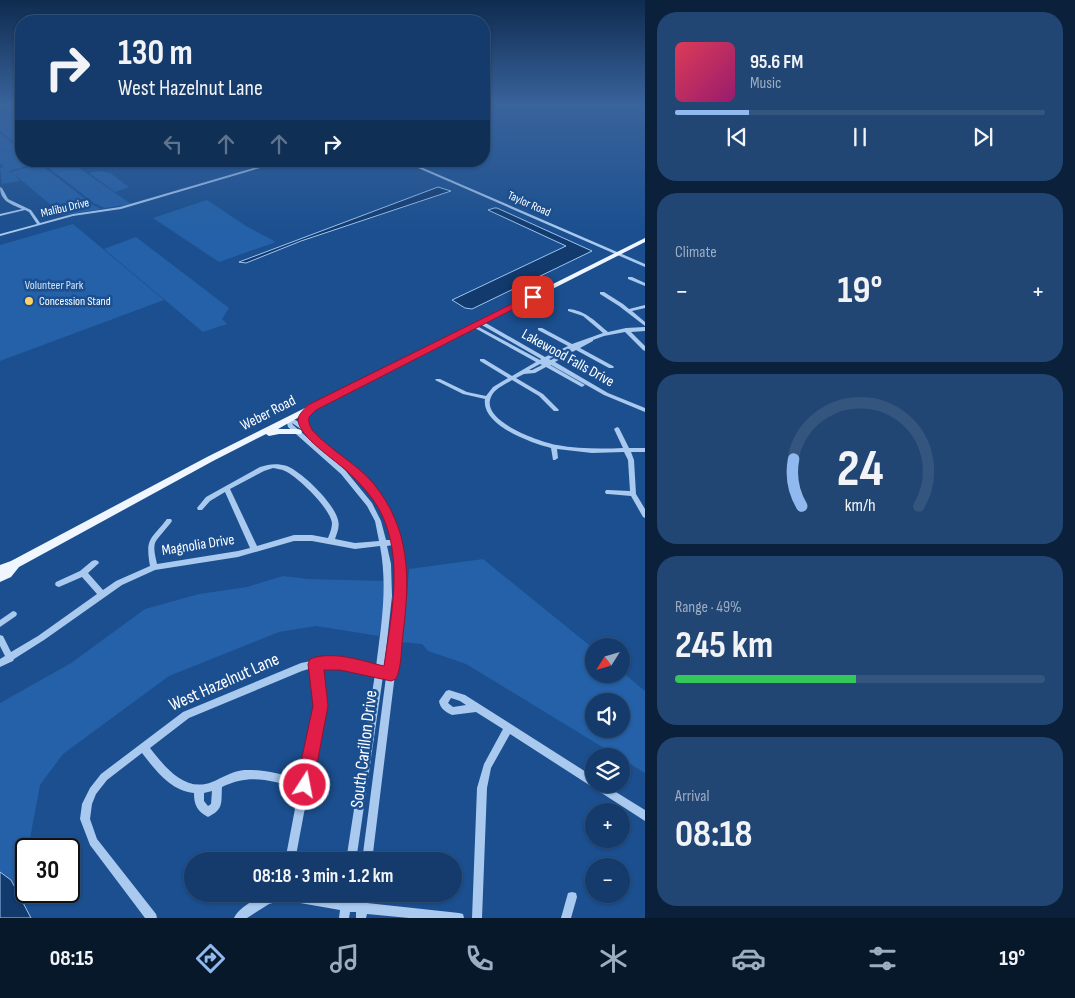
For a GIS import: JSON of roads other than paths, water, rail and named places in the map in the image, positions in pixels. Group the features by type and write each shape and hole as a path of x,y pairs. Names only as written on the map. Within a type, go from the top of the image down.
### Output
{"main road":[{"name":"Weber Road","path":"0,568 15,564 132,499 645,240"},
{"path":"308,432 303,420 312,407"},
{"path":"257,435 279,431 298,432"},
{"name":"Weber Road","path":"0,578 7,574 15,564"}],"street":[{"name":"Malibu Drive","path":"0,235 73,215 134,204 261,167"},
{"name":"Taylor Road","path":"418,167 645,266"},
{"path":"0,188 6,200 26,209 39,224"},
{"path":"1,216 26,209"},
{"path":"630,278 645,285"},
{"path":"602,293 645,325"},
{"path":"628,311 645,306"},
{"path":"570,310 585,315 606,333"},
{"name":"Lakewood Falls Drive","path":"479,325 544,363 606,394 645,410"},
{"path":"540,329 610,367"},
{"path":"645,329 606,333 573,347 544,363 520,373 495,388 487,398 488,410 498,421 530,442 554,448 645,450"},
{"path":"626,330 645,349"},
{"path":"482,360 540,396 556,410"},
{"path":"438,380 461,391 487,398"},
{"name":"South Carillon Drive","path":"289,419 308,432 369,486 384,508 396,542 402,573 368,852"},
{"name":"South Carillon Drive","path":"289,419 290,426 358,488 370,505 378,521 389,580 379,672 353,852"},
{"path":"617,428 627,450 632,469 632,494 645,515"},
{"path":"554,448 555,458"},
{"path":"200,508 208,498 269,467 276,466 290,470 315,492 333,516 335,528 331,540"},
{"path":"227,489 254,548"},
{"path":"608,492 632,494"},
{"path":"154,567 151,550 152,541 169,521"},
{"name":"Magnolia Drive","path":"0,663 48,633 102,594 154,567 238,554 294,538 331,540 354,546 396,542"},
{"path":"59,584 83,573 95,563"},
{"path":"83,573 102,594"},
{"path":"0,624 13,614"},
{"path":"0,638 10,658"},
{"name":"West Hazelnut Lane","path":"152,918 92,842 85,819 87,804 92,791 104,777 186,715 301,667 340,663 391,674"},
{"path":"292,852 320,706 316,664"},
{"path":"476,708 585,777"},
{"path":"477,918 482,788 486,767 508,729"},
{"path":"143,746 168,778 185,786 199,788 218,784 230,778 258,775 305,785"},
{"path":"199,788 199,803 208,812 216,806 218,784"},
{"path":"609,793 645,816"},
{"path":"566,918 572,897"},
{"path":"239,918 261,902"},
{"path":"325,902 345,906 361,913 459,918"},
{"path":"344,918 346,902"}],"place":[{"name":"Concession Stand","path":"29,301"}],"park label":[{"name":"Volunteer Park","path":"54,285"}]}
